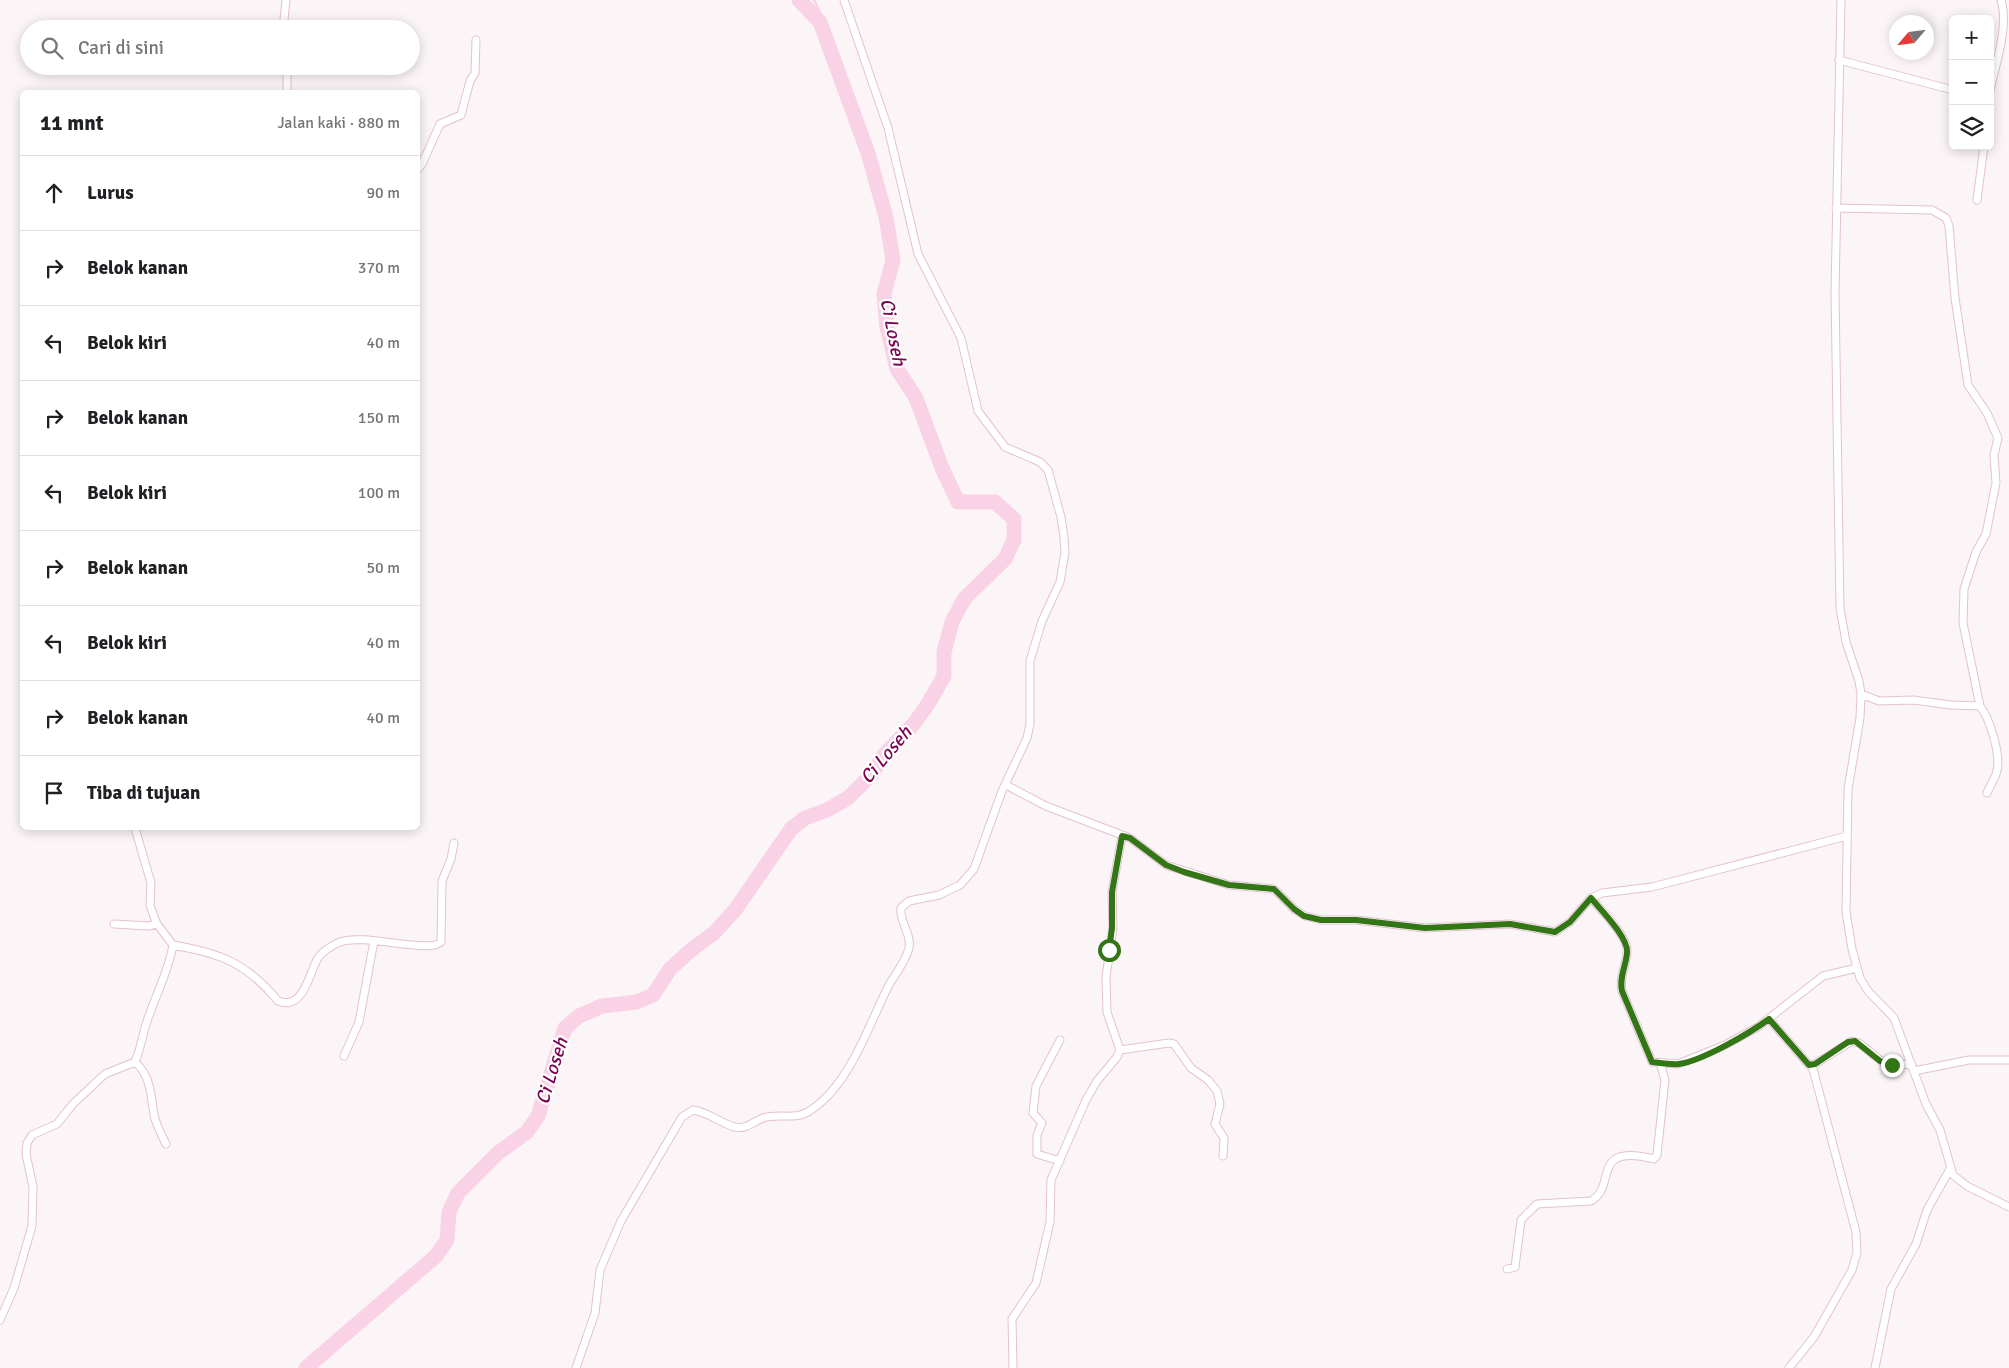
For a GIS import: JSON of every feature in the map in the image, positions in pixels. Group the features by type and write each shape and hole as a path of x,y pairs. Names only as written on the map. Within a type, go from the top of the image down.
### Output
{"street":[{"path":"284,20 286,0"},
{"path":"576,1368 595,1312 600,1270 621,1222 682,1117 693,1110 709,1114 736,1128 746,1127 763,1118 785,1118 806,1113 828,1096 861,1049 889,985 906,956 910,942 901,921 901,908 909,901 951,890 966,879 974,869 1006,785 1027,738 1030,724 1030,661 1042,621 1060,582 1065,552 1061,517 1048,470 1040,462 1005,447 978,411 961,338 918,254 888,128 844,0"},
{"path":"1841,0 1836,208 1840,608 1846,642 1860,681 1862,694 1860,718 1848,789 1846,912 1857,968 1863,984 1894,1018 1926,1104 1940,1130 1950,1169 1957,1179 1967,1186 2009,1207"},
{"path":"1994,73 2005,27 2004,9 2001,0"},
{"path":"420,166 440,124 461,115 470,81 475,73 476,40"},
{"path":"1840,60 1949,89"},
{"path":"287,75 287,90"},
{"path":"1977,200 1983,150"},
{"path":"1836,208 1932,210 1946,218 1949,226 1955,298 1968,385 1987,412 1998,438 1994,455 1996,483 1986,534 1976,552 1964,589 1963,623 1980,706 1989,720 1998,758 1995,780 1987,793"},
{"path":"1862,694 1878,701 1913,700 1951,705 1980,706"},
{"path":"1006,785 1046,806 1130,838 1166,865 1184,872 1229,885 1274,889 1304,916 1321,920 1363,920 1425,928 1510,924 1555,932 1570,922 1591,898 1602,893 1652,887 1847,836"},
{"path":"136,830 151,883 150,905 157,924 173,945 208,951 234,962 283,1003 297,999 308,982 319,957 334,944 348,939 436,947 441,942 442,881 451,859 454,843"},
{"path":"1013,1368 1012,1319 1036,1283 1050,1222 1051,1180 1086,1100 1097,1081 1117,1057 1120,1050 1107,1012 1106,977 1112,928 1112,892 1122,836"},
{"path":"1591,898 1626,944 1627,954 1620,982 1652,1062 1678,1064 1692,1060 1749,1033 1823,976 1857,968"},
{"path":"114,924 157,924"},
{"path":"344,1056 359,1022 374,940"},
{"path":"0,1320 14,1288 19,1263 32,1226 33,1186 26,1143 32,1135 57,1124 86,1090 105,1074 135,1062 149,1013 166,972 173,945"},
{"path":"1769,1019 1807,1064 1812,1065 1848,1042 1855,1041 1884,1063 1913,1068 1969,1060 2009,1060"},
{"path":"1060,1040 1033,1092 1033,1113 1042,1123 1037,1135 1037,1154 1060,1161"},
{"path":"1120,1050 1169,1043 1177,1047 1191,1068 1208,1080 1217,1091 1220,1104 1215,1124 1224,1138 1223,1156"},
{"path":"135,1062 145,1074 151,1086 156,1120 166,1144"},
{"path":"1507,1269 1516,1267 1521,1220 1537,1204 1591,1201 1597,1198 1612,1161 1619,1156 1654,1159 1657,1155 1665,1080 1660,1063"},
{"path":"1789,1368 1814,1337 1852,1270 1857,1253 1856,1232 1812,1065"},
{"path":"1875,1368 1891,1289 1916,1244 1927,1210 1950,1169"}],"waterway":[{"name":"Ci Loseh","path":"306,1368 436,1256 447,1240 449,1212 458,1193 498,1153 527,1132 538,1116 565,1028 579,1016 602,1006 637,1002 653,995 670,969 714,933 735,910 791,829 805,818 827,810 848,798 872,774 884,755 913,725 944,676 944,652 952,622 964,599 1005,559 1014,540 1014,519 995,502 958,502 942,468 916,398 897,369 887,327 884,294 893,260 886,217 868,153 820,22 799,0"},
{"path":"814,0 819,10 820,22"}],"route":[{"path":"1109,950 1112,928 1112,892 1122,836 1130,838 1166,865 1184,872 1229,885 1268,886 1280,893 1294,909 1304,916 1321,920 1397,923 1425,928 1510,924 1555,932 1570,922 1591,898 1624,938 1628,949 1620,982 1622,991 1652,1062 1678,1064 1692,1060 1749,1033 1769,1019 1809,1065 1815,1064 1852,1041 1858,1043 1880,1061 1892,1065"}]}
